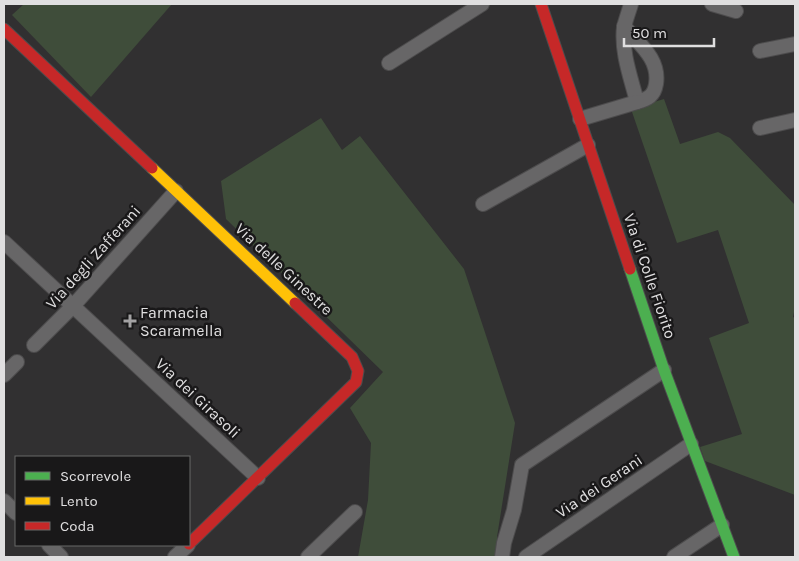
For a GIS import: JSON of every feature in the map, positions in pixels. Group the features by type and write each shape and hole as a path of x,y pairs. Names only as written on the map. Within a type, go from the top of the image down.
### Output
{"street":[{"path":"389,63 482,4"},
{"name":"Via di Colle Fiorito","path":"541,4 664,370 734,557"},
{"path":"631,4 624,26 625,52 637,102"},
{"path":"712,4 736,11"},
{"path":"580,119 637,102 648,98 654,93 657,71 651,58 624,26"},
{"name":"Via delle Ginestre","path":"6,36 176,191 352,357 357,367 357,378 353,386 190,542"},
{"path":"760,51 795,44"},
{"path":"760,128 795,120"},
{"path":"483,204 588,145"},
{"name":"Via degli Zafferani","path":"34,345 73,306 176,191"},
{"name":"Via dei Girasoli","path":"4,242 258,478"},
{"path":"4,375 17,362"},
{"path":"502,557 505,537 514,510 522,464 664,370"},
{"name":"Via dei Gerani","path":"526,557 691,444"},
{"path":"4,501 15,513"},
{"path":"308,557 355,512"},
{"path":"674,557 722,525"},
{"path":"50,546 62,557"},
{"name":"Via delle Ginestre","path":"175,557 186,546"}],"green space":[{"path":"24,4 172,4 91,97 12,15"},
{"path":"664,99 680,144 718,132 730,138 795,205 795,307 793,317 795,318 795,495 705,461 700,447 742,434 709,338 749,323 718,230 677,243 631,109"},
{"path":"321,118 342,150 360,136 464,269 515,423 497,537 497,557 358,557 368,500 371,443 350,408 383,372 226,219 221,181"}],"traffic: fast":[{"path":"630,269 664,370 734,557"}],"traffic: slow":[{"path":"152,168 295,303"}],"traffic: jam":[{"path":"541,4 630,269"},
{"path":"4,29 152,168"},
{"path":"190,543 356,382 358,371 352,357 295,303"}],"place":[{"name":"Farmacia Scaramella","path":"130,321"}]}
